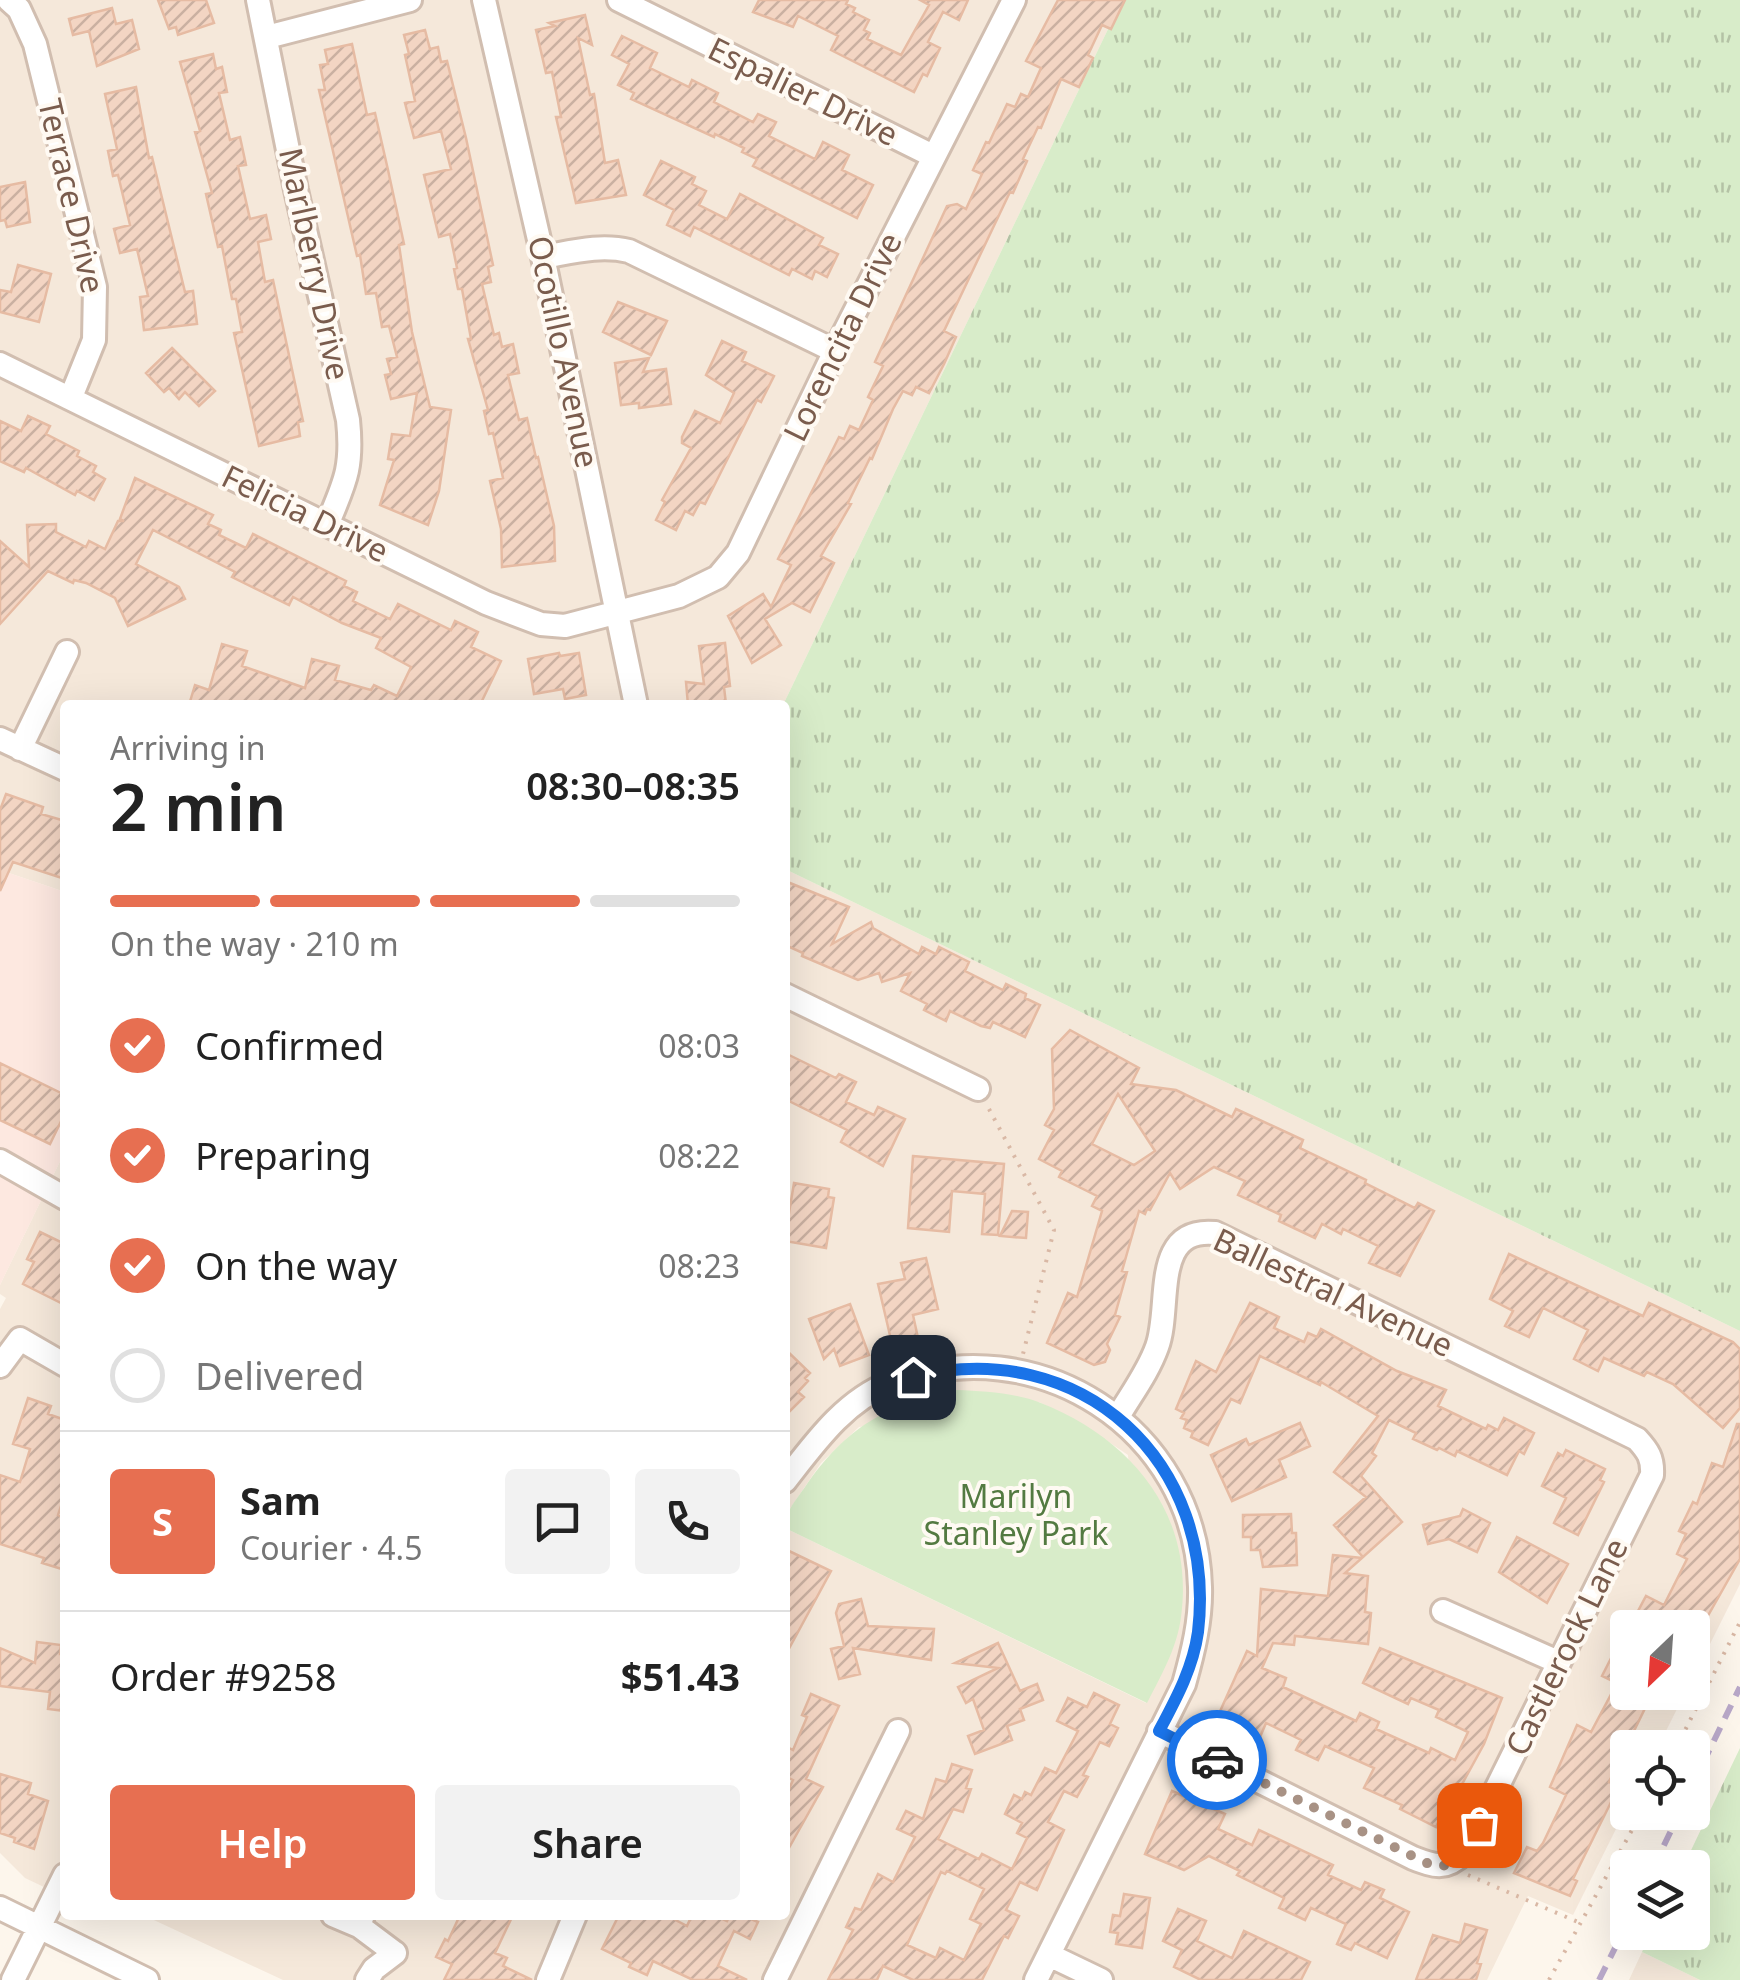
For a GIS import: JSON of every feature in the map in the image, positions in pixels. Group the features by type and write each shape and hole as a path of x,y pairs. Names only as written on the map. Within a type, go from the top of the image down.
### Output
{"street":[{"name":"Terrace Drive","path":"9,0 18,9 35,44 94,287 94,340 71,397"},
{"name":"Marlberry Drive","path":"258,0 348,420 352,456 328,525"},
{"path":"268,36 410,0"},
{"name":"Ocotillo Avenue","path":"484,0 543,257 635,700"},
{"name":"Espalier Drive","path":"619,0 933,156"},
{"name":"Lorencita Drive","path":"618,614 678,596 718,577 732,564 1014,0"},
{"path":"543,257 599,248 629,250 836,350"},
{"name":"Felicia Drive","path":"0,364 486,603 542,624 565,626 618,614"},
{"path":"60,767 10,744 67,652"},
{"path":"790,996 978,1088"},
{"path":"0,1160 60,1195"},
{"name":"Ballestral Avenue","path":"1119,1416 1157,1347 1172,1254 1186,1236 1199,1231 1215,1232 1637,1439 1650,1454"},
{"path":"0,1366 20,1338 60,1362"},
{"path":"790,1475 825,1430 854,1404 888,1384 938,1371 989,1368 1039,1377 1087,1396 1119,1416 1148,1446 1176,1489 1193,1536 1200,1586 1198,1636 1184,1684 1036,1980"},
{"name":"Castlerock Lane","path":"1450,1866 1465,1852 1652,1475 1650,1454"},
{"path":"1443,1611 1558,1662"},
{"path":"1159,1731 1412,1858 1435,1867 1450,1866"},
{"path":"775,1980 898,1732"},
{"path":"12,1980 60,1884"},
{"path":"0,1908 147,1980"},
{"path":"361,1920 395,1953"},
{"path":"553,1979 573,1920"},
{"path":"366,1980 395,1953"},
{"path":"390,1980 395,1953"},
{"path":"1049,1954 1101,1980"}],"path":[{"path":"978,1088 1054,1230 1018,1374"},
{"path":"1685,1730 1740,1622"},
{"path":"1549,1980 1632,1830"},
{"path":"1450,1866 1488,1886 1578,1922"}],"shaded area":[{"path":"0,0 1122,0 785,700 60,700 60,890 0,870"},
{"path":"0,870 60,890 60,1161 0,1285"},
{"path":"790,871 1740,1331 1740,1584 1710,1644 1710,1610 1610,1610 1610,1710 1676,1710 1666,1730 1610,1730 1610,1830 1616,1830 1573,1915 1528,1896 1487,1980 283,1980 154,1920 790,1920 790,1530 1146,1703 1128,1455 1082,1424 1039,1402 859,1427 821,1463 790,1509"},
{"path":"60,1161 60,1895 25,1878 0,1853 0,1309 6,1298 0,1294 0,1285"},
{"path":"1642,1952 1700,1980 1629,1980"}],"green space":[{"path":"1122,0 1740,0 1740,1331 790,871 790,700 785,700"},
{"name":"Marilyn Stanley Park","path":"957,1390 989,1392 1041,1403 1103,1437 1150,1485 1167,1514 1178,1546 1183,1580 1176,1640 1147,1703 790,1530 790,1509 836,1448 870,1421"},
{"path":"1740,1748 1740,1980 1700,1980 1642,1952 1710,1950 1710,1850 1691,1850 1701,1830 1710,1830 1710,1811"}],"building":[{"path":"158,0 206,0 214,23 178,35 176,27 169,29"},
{"path":"759,0 848,0 846,4 855,8 853,12 869,20 864,30 870,33 867,39 901,55 929,5 920,0 968,0 959,20 943,12 928,42 940,48 927,76 923,74 914,92 831,50 838,36 798,16 793,27 753,12"},
{"path":"1058,0 1125,0 1111,29 1102,25 1088,55 1093,58 1079,87 1061,79 1023,159 1027,161 1013,193 1010,192 944,331 956,337 944,364 929,393 916,387 912,395 903,391 893,409 848,503 851,504 821,556 834,563 810,612 792,603 765,619 781,645 752,663 728,616 763,594 771,607 791,565 778,559 839,437 844,439 850,426 859,430 873,400 868,397 883,366 875,362 947,206 957,204 966,209 982,174 973,170 1007,104 1015,107 1021,94 1028,97 1041,68 1026,61"},
{"path":"112,8 116,24 132,20 139,49 97,66 89,31 73,35 69,19"},
{"path":"585,15 592,45 578,38 590,95 594,94 605,163 618,160 626,195 576,203 556,117 561,117 552,72 546,73 536,30"},
{"path":"425,30 430,49 438,47 441,62 447,61 466,138 493,265 488,267 491,282 482,284 494,335 499,333 502,347 513,344 519,373 508,375 519,420 527,418 538,457 554,526 555,561 502,567 501,529 490,481 503,478 468,339 450,234 439,237 424,175 451,169 441,131 414,138 405,103 415,101 404,35"},
{"path":"622,36 657,53 650,68 689,87 692,80 718,93 714,102 753,122 758,114 776,122 769,136 815,159 823,142 849,155 842,170 873,185 857,218 753,166 757,159 742,152 744,148 631,99 634,93 618,85 629,64 612,55"},
{"path":"352,44 367,115 375,113 404,244 399,245 412,332 430,407 451,410 439,491 428,525 380,505 394,460 388,459 392,434 410,436 417,393 391,399 385,375 391,374 387,359 397,357 389,326 382,327 376,293 366,294 319,90 325,90 320,65 328,64 325,50"},
{"path":"213,54 216,69 222,67 227,92 219,93 230,140 240,137 246,165 238,166 250,219 266,215 271,239 258,242 265,282 273,280 303,421 298,422 300,436 259,446 234,333 242,332 236,299 232,299 222,246 218,247 206,194 212,193 195,132 200,131 180,62"},
{"path":"136,87 149,158 152,157 185,292 193,291 197,324 144,330 140,297 148,296 137,249 120,253 114,229 130,225 108,151 117,149 105,94"},
{"path":"661,161 695,177 692,184 706,191 699,205 727,219 740,194 823,238 819,245 838,254 827,277 815,271 812,279 792,269 789,275 694,227 690,236 667,225 674,210 644,195"},
{"path":"25,182 30,222 7,227 5,220 0,221 0,187"},
{"path":"18,265 51,274 39,322 0,312 0,290 11,292"},
{"path":"618,302 667,321 651,355 603,332"},
{"path":"722,341 746,352 742,361 774,376 761,402 757,400 705,504 700,502 693,515 685,511 676,530 656,520 665,502 662,500 691,448 682,443 682,437 695,411 720,423 734,393 706,375"},
{"path":"172,348 215,391 199,406 185,392 179,399 169,388 164,392 146,373"},
{"path":"649,358 643,372 666,369 671,404 639,408 639,403 621,405 615,363"},
{"path":"28,416 50,426 46,434 79,451 77,456 96,466 93,472 105,479 94,500 77,491 75,495 26,468 24,472 0,461 0,421 21,431"},
{"path":"135,478 213,515 208,524 221,530 219,535 246,548 253,534 346,581 344,586 357,592 353,601 390,619 398,604 451,630 455,621 478,632 471,647 501,661 482,700 190,700 195,685 209,690 222,644 247,651 242,666 305,688 312,659 339,666 335,680 371,690 374,685 397,696 411,667 376,648 381,638 293,597 289,605 232,577 235,572 153,530 136,564 179,587 185,599 128,626 115,598 86,583 73,583 48,571 0,624 0,541 29,567 27,525 56,524 56,532 86,547 89,541 105,549 118,521 124,521 120,519"},
{"path":"725,643 730,686 724,687 726,700 688,700 686,682 704,684 699,646"},
{"path":"579,653 586,695 565,699 563,689 534,694 528,659"},
{"path":"6,794 43,807 41,814 60,820 60,877 13,862 0,891 0,810"},
{"path":"790,883 849,907 832,944 871,922 873,928 919,954 922,947 936,954 939,947 969,962 965,971 1003,990 1006,984 1040,1005 1025,1037 993,1022 990,1028 981,1026 950,1011 946,1021 924,1010 927,1004 901,991 910,973 882,982 879,973 858,980 802,956 803,953 790,947"},
{"path":"1070,1030 1139,1068 1131,1084 1176,1090 1232,1117 1236,1109 1303,1140 1300,1148 1366,1180 1365,1183 1415,1208 1418,1203 1434,1211 1400,1276 1369,1263 1378,1246 1343,1229 1341,1234 1322,1224 1315,1238 1279,1221 1281,1215 1238,1195 1245,1181 1214,1167 1180,1189 1170,1173 1150,1210 1145,1214 1139,1211 1122,1271 1127,1272 1115,1315 1120,1317 1107,1344 1110,1350 1105,1362 1094,1365 1047,1343 1068,1293 1077,1297 1102,1211 1092,1206 1097,1196 1059,1177 1062,1171 1039,1159 1054,1130 1045,1125 1054,1109 1052,1049","holes":["1118,1094 1155,1151 1134,1165 1092,1144"]},
{"path":"790,1055 836,1078 839,1074 856,1082 846,1102 874,1115 878,1107 905,1119 883,1166 841,1142 847,1130 790,1102"},
{"path":"0,1063 60,1093 60,1123 50,1144 0,1120"},
{"path":"913,1156 1004,1164 998,1235 982,1234 985,1194 952,1191 949,1232 908,1228"},
{"path":"794,1183 829,1189 828,1197 834,1198 826,1248 790,1242"},
{"path":"1012,1211 1028,1212 1026,1238 1000,1236"},
{"path":"40,1232 60,1242 60,1302 23,1284 34,1262 27,1259"},
{"path":"1509,1254 1643,1316 1649,1303 1733,1342 1740,1349 1740,1408 1723,1428 1673,1384 1604,1358 1598,1371 1574,1359 1588,1330 1543,1308 1529,1337 1505,1326 1513,1311 1490,1299"},
{"path":"926,1258 938,1309 913,1315 918,1338 892,1344 878,1284 905,1279 901,1263"},
{"path":"1250,1303 1279,1317 1274,1328 1304,1342 1308,1333 1317,1337 1321,1329 1397,1371 1446,1390 1438,1406 1486,1429 1488,1425 1498,1430 1504,1418 1534,1433 1524,1454 1519,1451 1507,1475 1457,1451 1455,1456 1413,1439 1416,1433 1389,1420 1372,1453 1376,1456 1361,1476 1402,1522 1363,1557 1334,1525 1366,1497 1334,1472 1378,1416 1321,1382 1320,1385 1260,1356 1240,1403 1231,1399 1208,1445 1191,1437 1193,1432 1184,1428 1187,1420 1176,1409 1196,1361 1216,1372"},
{"path":"850,1304 869,1355 840,1366 834,1349 824,1359 809,1319"},
{"path":"790,1354 810,1373 798,1392 804,1397 790,1411"},
{"path":"28,1398 51,1406 48,1414 60,1418 60,1568 42,1563 44,1558 0,1544 0,1475 20,1482 30,1449 13,1444"},
{"path":"1300,1423 1310,1446 1279,1460 1286,1477 1232,1501 1211,1455 1246,1439 1249,1445"},
{"path":"1740,1424 1740,1559 1710,1612 1639,1610 1646,1596 1664,1605 1687,1559 1677,1554 1686,1534 1679,1531 1693,1502 1697,1504 1712,1463 1723,1467"},
{"path":"1566,1450 1605,1469 1600,1480 1604,1482 1578,1535 1554,1523 1566,1498 1542,1486 1558,1453 1563,1456"},
{"path":"1463,1509 1490,1523 1477,1552 1449,1539 1428,1544 1423,1525 1460,1516"},
{"path":"1291,1514 1297,1565 1263,1567 1260,1550 1251,1550 1251,1537 1243,1537 1243,1515"},
{"path":"1517,1537 1568,1564 1547,1603 1499,1572"},
{"path":"790,1551 831,1571 790,1647"},
{"path":"1333,1555 1362,1558 1345,1573 1368,1576 1368,1644 1295,1636 1294,1645 1273,1643 1262,1668 1286,1678 1283,1687 1356,1721 1360,1713 1379,1722 1376,1729 1455,1760 1468,1732 1436,1717 1439,1710 1411,1698 1408,1704 1363,1683 1380,1648 1502,1698 1484,1744 1461,1786 1457,1784 1436,1827 1400,1809 1402,1805 1364,1788 1374,1768 1325,1746 1318,1760 1296,1750 1301,1740 1266,1723 1260,1737 1217,1718 1247,1651 1257,1656 1261,1589 1328,1596"},
{"path":"861,1599 868,1626 934,1629 931,1660 853,1648 860,1674 839,1679 831,1649 844,1646 836,1613 839,1604"},
{"path":"37,1642 60,1645 60,1710 48,1709 50,1692 0,1686 0,1648 35,1663"},
{"path":"998,1643 1020,1691 1037,1684 1043,1700 1020,1709 1024,1720 1007,1726 1012,1740 975,1754 968,1736 984,1730 973,1699 966,1703 958,1687 998,1668 955,1663"},
{"path":"1610,1660 1610,1680 1602,1676"},
{"path":"1094,1693 1119,1705 1110,1724 1118,1728 1109,1746 1100,1742 1077,1797 1064,1791 1048,1822 1064,1830 1037,1890 1020,1882 1006,1910 1019,1916 982,1980 913,1980 883,1966 877,1980 828,1980 853,1930 846,1927 855,1908 861,1910 878,1874 893,1882 915,1837 897,1829 906,1811 923,1819 936,1779 946,1782 952,1764 972,1770 966,1788 971,1789 963,1812 953,1809 938,1839 979,1859 982,1854 1012,1869 1027,1838 1017,1833 1022,1823 1005,1814 1014,1795 1022,1799 1025,1792 1031,1795 1045,1768 1056,1773 1078,1731 1057,1721 1068,1698 1087,1707","holes":["947,1871 984,1889 970,1919 981,1924 964,1960 940,1948 936,1958 907,1945 941,1872"]},
{"path":"811,1694 839,1706 806,1779 823,1787 790,1846 790,1748 793,1750 807,1717 802,1715"},
{"path":"1610,1696 1610,1710 1644,1710 1634,1730 1610,1730 1610,1804 1573,1879 1577,1881 1570,1896 1514,1873 1527,1847 1537,1851 1543,1843 1566,1795 1550,1787 1577,1725 1591,1732"},
{"path":"0,1774 31,1783 28,1794 48,1801 34,1849 0,1833"},
{"path":"1172,1791 1225,1814 1218,1829 1252,1845 1259,1830 1333,1865 1328,1875 1361,1890 1365,1882 1384,1890 1380,1898 1409,1912 1387,1958 1355,1943 1351,1950 1337,1944 1346,1924 1311,1908 1305,1920 1279,1908 1284,1898 1209,1856 1184,1870 1145,1854"},
{"path":"1124,1894 1150,1898 1142,1948 1116,1944 1118,1933 1110,1932 1113,1915 1120,1916"},
{"path":"1178,1909 1206,1921 1197,1941 1232,1958 1244,1931 1310,1962 1301,1980 1201,1980 1174,1967 1182,1950 1163,1941"},
{"path":"458,1920 511,1920 495,1953 507,1958 503,1966 532,1980 444,1980 452,1964 436,1957 445,1939 448,1941"},
{"path":"616,1920 676,1920 687,1926 690,1920 758,1922 750,1939 734,1931 718,1966 747,1980 693,1980 653,1961 647,1975 602,1949"},
{"path":"1465,1924 1487,1930 1476,1980 1416,1980 1433,1935 1460,1943"}],"railway":[{"path":"1710,1749 1740,1687"},
{"path":"1662,1850 1671,1830"},
{"path":"1599,1980 1614,1950"}],"way so far":[{"path":"1217,1760 1435,1867 1450,1866 1465,1852 1479,1825"}],"route":[{"path":"913,1377 938,1371 989,1368 1039,1377 1087,1396 1119,1416 1148,1446 1176,1489 1193,1536 1200,1586 1198,1636 1184,1684 1159,1731 1217,1760"}]}
